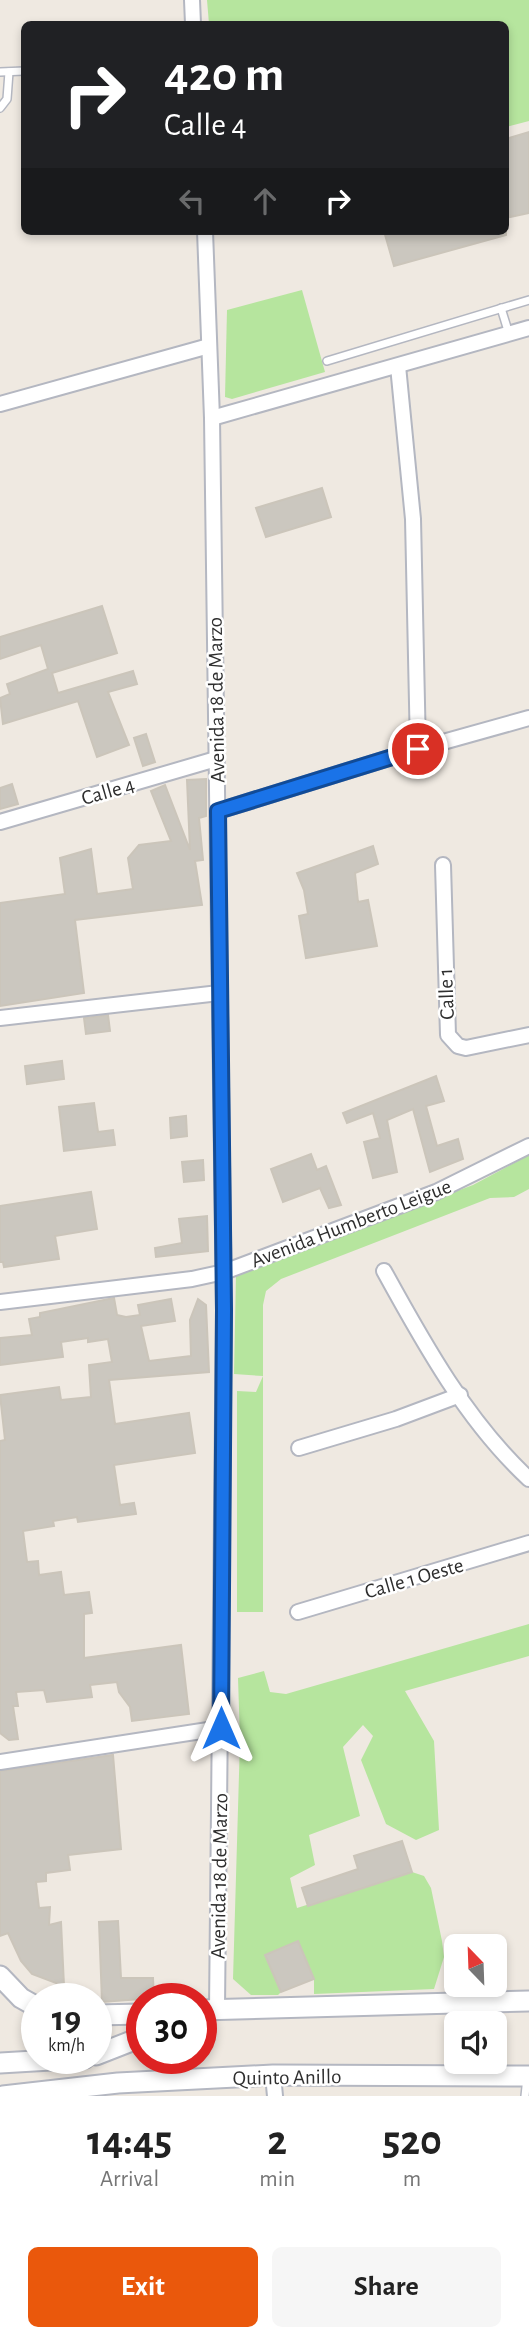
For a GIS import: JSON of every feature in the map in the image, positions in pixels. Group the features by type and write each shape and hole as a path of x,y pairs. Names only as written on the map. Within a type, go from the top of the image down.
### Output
{"main road":[{"path":"0,1976 21,1998"},
{"path":"217,2010 523,2004"},
{"path":"0,2063 21,2062"},
{"name":"Quinto Anillo","path":"13,2095 118,2082 273,2075 525,2073"}],"street":[{"path":"192,0 193,21"},
{"name":"Avenida 18 de Marzo","path":"205,235 212,418 224,1272 221,1728 210,1983"},
{"path":"212,418 529,328"},
{"path":"0,404 209,346"},
{"path":"398,366 413,519 418,749"},
{"path":"218,811 418,749 529,718"},
{"name":"Calle 4","path":"0,822 216,759"},
{"name":"Calle 1","path":"443,864 448,1035 458,1046 466,1048 529,1035"},
{"path":"0,1018 219,993"},
{"name":"Avenida Humberto Leigue","path":"0,1302 192,1279 224,1272 436,1192 529,1146"},
{"path":"384,1271 460,1395 499,1451 529,1479"},
{"path":"299,1448 396,1419 460,1395"},
{"name":"Calle 1 Oeste","path":"298,1612 529,1544"},
{"path":"0,1762 221,1728"},
{"path":"273,2075 275,2096"}],"lane":[{"path":"0,72 21,71"},
{"path":"0,108 7,99 9,72"},
{"path":"327,360 529,300"},
{"path":"501,309 509,334"},
{"path":"525,2073 526,2096"}],"green space":[{"path":"207,0 529,0 529,121 509,126 509,21 209,21"},
{"path":"302,290 325,372 232,399 225,397 227,310"},
{"path":"529,1155 529,1189 514,1197 490,1198 281,1279 266,1291 263,1305 263,1376 234,1374 236,1274 473,1185"},
{"path":"263,1376 263,1612 237,1612 237,1391 256,1392"},
{"path":"529,1624 529,1656 405,1691 434,1741 439,1830 416,1840 386,1824 361,1760 373,1736 363,1725 343,1747 360,1816 309,1835 315,1865 290,1878 297,1908 412,1872 424,1876 431,1888 444,1957 434,1989 314,1994 314,1979 298,1941 265,1955 281,1992 278,1995 251,1995 233,1979 240,1740 238,1678 264,1671 270,1692 286,1694"}],"building":[{"path":"529,132 529,213 510,217 509,213 509,138"},
{"path":"385,235 506,235 394,266"},
{"path":"322,488 331,517 266,537 256,508"},
{"path":"102,606 117,653 52,673 58,693 133,671 137,684 108,692 129,745 97,757 78,701 3,724 0,698 10,694 7,684 48,669 41,645 0,659 0,637"},
{"path":"146,734 155,762 143,766 134,738"},
{"path":"206,779 206,816 199,818 203,860 195,861 202,905 75,920 84,993 0,1006 0,903 65,894 60,858 91,849 97,894 133,889 128,858 139,845 171,841 151,791 165,785 190,850 187,780"},
{"path":"12,784 18,804 0,809 0,788"},
{"path":"373,846 378,864 355,873 358,902 368,900 377,946 306,958 299,916 308,914 304,890 297,873"},
{"path":"108,1015 110,1031 86,1034 84,1018"},
{"path":"62,1061 64,1079 27,1084 25,1066"},
{"path":"436,1076 444,1101 426,1106 437,1146 458,1139 463,1159 430,1172 413,1109 387,1120 397,1172 373,1178 364,1142 380,1138 373,1113 347,1123 343,1113"},
{"path":"94,1103 98,1132 113,1130 115,1145 64,1151 59,1107"},
{"path":"186,1116 187,1136 171,1138 170,1118"},
{"path":"311,1154 317,1170 326,1166 341,1205 329,1208 320,1188 283,1202 271,1169"},
{"path":"203,1160 204,1180 184,1182 182,1162"},
{"path":"91,1192 97,1229 55,1236 59,1259 4,1267 3,1262 0,1262 0,1206"},
{"path":"207,1216 208,1251 156,1257 155,1248 182,1243 179,1219"},
{"path":"114,1298 117,1315 126,1317 140,1315 138,1305 171,1299 175,1321 141,1326 149,1361 191,1356 190,1320 198,1299 206,1305 209,1372 109,1380 115,1424 189,1413 195,1453 114,1465 120,1505 134,1503 136,1514 78,1522 77,1517 53,1521 54,1526 23,1531 27,1562 38,1561 39,1575 61,1572 64,1595 89,1592 92,1613 84,1614 84,1658 181,1645 189,1714 132,1721 130,1707 119,1692 117,1682 90,1685 92,1697 47,1702 44,1690 16,1692 18,1706 13,1706 18,1739 9,1740 0,1733 0,1441 5,1440 0,1395 59,1387 61,1400 91,1397 89,1365 112,1362 108,1339 88,1342 88,1338 61,1342 63,1357 0,1365 0,1338 32,1335 29,1319 40,1317 40,1313"},
{"path":"113,1755 121,1849 68,1855 70,1870 46,1873 46,1881 36,1882 39,1908 50,1907 49,1925 61,1922 64,1983 56,1983 32,1974 21,1961 8,1933 0,1936 0,1771"},
{"path":"402,1841 412,1872 308,1906 302,1888 358,1869 354,1856"},
{"path":"118,1921 121,1978 153,1978 153,1983 126,1983 126,2000 112,2001 112,1983 101,1983 99,1922"},
{"path":"298,1941 314,1979 281,1992 265,1955"}],"route":[{"path":"221,1728 224,1310 218,811 418,749"}]}
